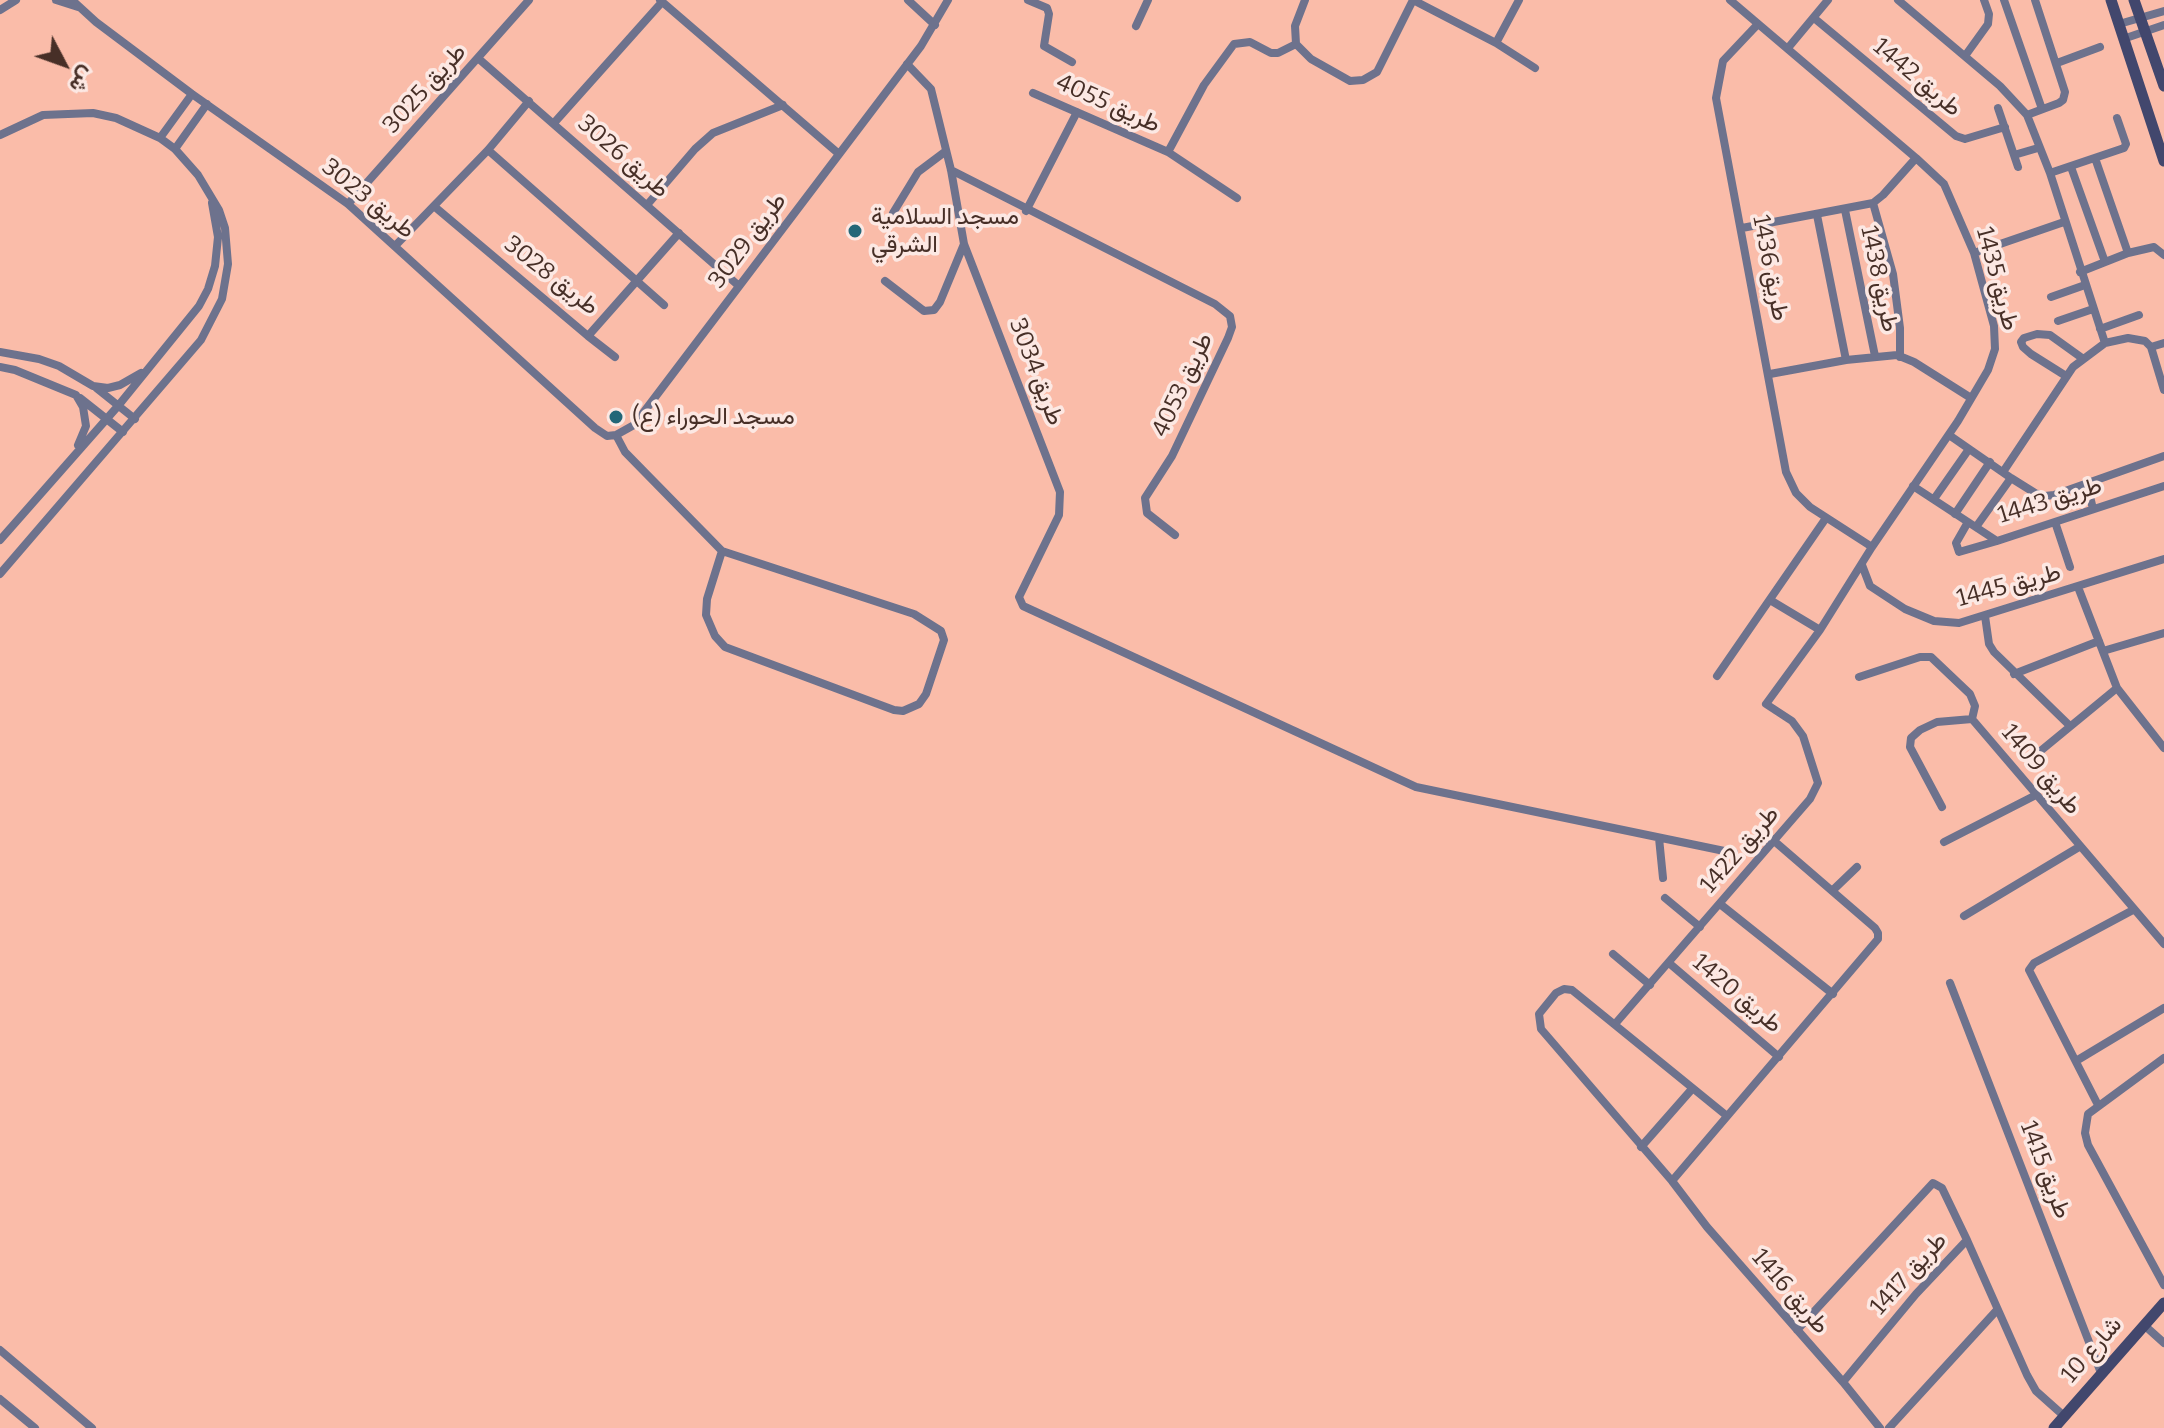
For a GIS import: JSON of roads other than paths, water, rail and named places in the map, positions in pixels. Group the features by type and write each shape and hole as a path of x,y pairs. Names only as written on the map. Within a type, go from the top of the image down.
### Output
{"street":[{"path":"0,10 16,0"},
{"name":"طريق 3023","path":"56,0 76,3 192,94 348,204 595,428 607,436 616,435"},
{"name":"طريق 3025","path":"348,204 529,0"},
{"path":"908,0 935,25"},
{"name":"طريق 3029","path":"616,435 634,425 907,64 935,25 948,0"},
{"path":"1028,0 1047,8 1044,46 1072,62"},
{"path":"1136,26 1148,0"},
{"path":"1305,0 1295,26 1296,44 1311,59 1343,78 1363,80 1380,68 1413,0 1496,43 1535,68"},
{"path":"1496,43 1519,0"},
{"name":"طريق 1435","path":"1730,0 1944,184 1974,253 1996,338 1988,370 1949,435 1872,547 1820,630 1766,704 1792,721 1803,736 1817,776 1816,789 1810,799"},
{"path":"1788,48 1828,0"},
{"path":"1898,0 2000,86 2027,115 2050,173 2105,343 2128,338 2138,339 2151,347 2164,390"},
{"path":"1965,56 1988,24 1989,14 1984,0"},
{"path":"2004,0 2042,109"},
{"path":"2027,115 2063,100 2065,92 2035,0"},
{"path":"2111,0 2164,161"},
{"path":"2134,0 2164,86"},
{"path":"554,123 661,1 839,154"},
{"path":"2119,24 2164,11"},
{"name":"طريق 1442","path":"1814,18 1956,136 1965,139 2005,127"},
{"name":"طريق 1436","path":"1758,24 1723,61 1717,90 1720,125 1770,374 1786,472 1796,493 1810,507 1872,547"},
{"path":"2123,39 2164,25"},
{"name":"طريق 4055","path":"1168,152 1204,85 1234,44 1250,42 1271,53 1296,44"},
{"path":"2057,63 2100,47"},
{"name":"طريق 3026","path":"479,59 739,286"},
{"name":"طريق 3034","path":"907,64 931,89 951,170 964,244 1060,492 1059,515 1019,597 1023,606 1416,787 1659,838"},
{"name":"طريق 4055","path":"1033,93 1168,152 1237,198"},
{"path":"160,138 192,94"},
{"path":"395,246 488,150 529,101"},
{"path":"175,149 207,104"},
{"path":"647,205 695,149 713,133 783,105"},
{"path":"1998,108 2018,167"},
{"path":"1026,211 1077,112"},
{"path":"0,135 43,115 93,113 116,118 160,138 175,149 198,175 211,198 225,228 228,264 222,299 201,340 0,574"},
{"path":"2050,173 2124,148 2126,144 2117,118"},
{"path":"2014,155 2038,148"},
{"name":"طريق 3028","path":"488,150 664,305"},
{"path":"893,213 918,172 946,151"},
{"path":"1742,228 1873,203 1916,158"},
{"path":"2095,158 2128,253"},
{"path":"2071,167 2105,262"},
{"name":"طريق 4053","path":"951,170 1026,211 1215,304 1230,316 1232,327 1228,338 1172,456 1145,498 1147,513 1175,535"},
{"path":"0,540 186,326 208,289 215,266 218,237 211,198"},
{"name":"طريق 1438","path":"1873,203 1893,274 1899,314 1900,357"},
{"name":"طريق 3028","path":"435,207 588,336 679,233"},
{"name":"طريق 1438","path":"1845,210 1875,356"},
{"name":"طريق 1438","path":"1817,215 1846,360"},
{"path":"1974,253 2064,222"},
{"path":"885,281 924,311 934,310 964,244"},
{"path":"2080,272 2128,253 2154,247 2164,255"},
{"path":"2051,297 2085,285"},
{"path":"2058,321 2093,309"},
{"path":"2100,329 2139,315"},
{"path":"2066,376 2023,347 2024,338 2037,334 2050,335 2082,358"},
{"path":"588,336 615,357"},
{"name":"طريق 1443","path":"1972,524 2007,475 2066,376 2082,358 2105,343"},
{"path":"2151,347 2164,343"},
{"path":"0,352 59,366 93,386 135,419"},
{"name":"طريق 1438","path":"1770,374 1875,356 1900,357 1914,362 1971,398"},
{"path":"93,386 108,388 120,385 154,363"},
{"path":"0,367 76,395 123,432"},
{"path":"73,454 86,426 83,407 76,395"},
{"path":"616,435 625,452 722,551 914,614 941,631 944,640 926,694 913,708 894,710 725,647 715,636 706,615 707,599 722,551"},
{"path":"1949,435 2007,475 2045,496 2164,456"},
{"path":"1934,499 1969,449"},
{"path":"1955,514 1990,462"},
{"path":"2087,484 2093,509"},
{"name":"طريق 1443","path":"1913,486 1997,541 2164,486"},
{"path":"1717,676 1826,518"},
{"path":"2055,522 2070,567"},
{"path":"1972,524 1956,543 1959,552 1997,541"},
{"name":"طريق 1445","path":"1870,586 1905,609 1934,621 1959,623 2164,559"},
{"path":"1849,586 1870,586 1862,565"},
{"path":"2078,587 2117,688 2164,748"},
{"path":"1770,600 1820,630"},
{"path":"1985,616 1989,644 2014,674 2069,725"},
{"path":"2103,651 2164,633"},
{"path":"2014,674 2099,641"},
{"path":"1859,677 1920,657 1931,657 1970,694 1975,706 1972,719"},
{"path":"2038,753 2117,688"},
{"name":"طريق 1409","path":"1942,807 1910,747 1911,738 1937,722 1972,719 2164,944"},
{"path":"1944,842 2036,795"},
{"name":"طريق 1422","path":"1615,1024 1810,799"},
{"path":"1663,878 1659,838 1734,853"},
{"path":"1672,1181 1879,936 1877,930 1773,840"},
{"name":"طريق 1409","path":"1964,916 2079,847"},
{"path":"1832,891 1857,867"},
{"name":"طريق 1422","path":"1665,898 1700,927"},
{"path":"1720,904 1833,994"},
{"path":"2098,1105 2029,970 2034,963 2133,910"},
{"path":"1613,954 1650,985"},
{"name":"طريق 1420","path":"1669,963 1779,1057"},
{"name":"طريق 1415","path":"1950,983 2101,1373"},
{"name":"طريق 1416","path":"1615,1024 1572,990 1564,989 1556,993 1539,1014 1539,1025 1880,1428"},
{"path":"2076,1061 2164,1008"},
{"path":"1615,1024 1727,1116"},
{"path":"2164,1058 2098,1105 2088,1114 2085,1122 2088,1145 2164,1285"},
{"path":"1641,1147 1692,1089"},
{"path":"1797,1330 1933,1183 1942,1188 1967,1240"},
{"name":"طريق 1417","path":"1843,1382 1916,1294 1967,1240 2036,1391 2064,1416"},
{"name":"شارع 10","path":"2054,1428 2164,1303"},
{"path":"1889,1428 1997,1310"},
{"path":"2144,1325 2164,1343"},
{"path":"0,1350 92,1428"},
{"path":"0,1399 35,1428"}],"place":[{"name":"مسجد السلامية الشرقي","path":"855,231"},
{"name":"مسجد الحوراء (ع)","path":"616,417"}]}
